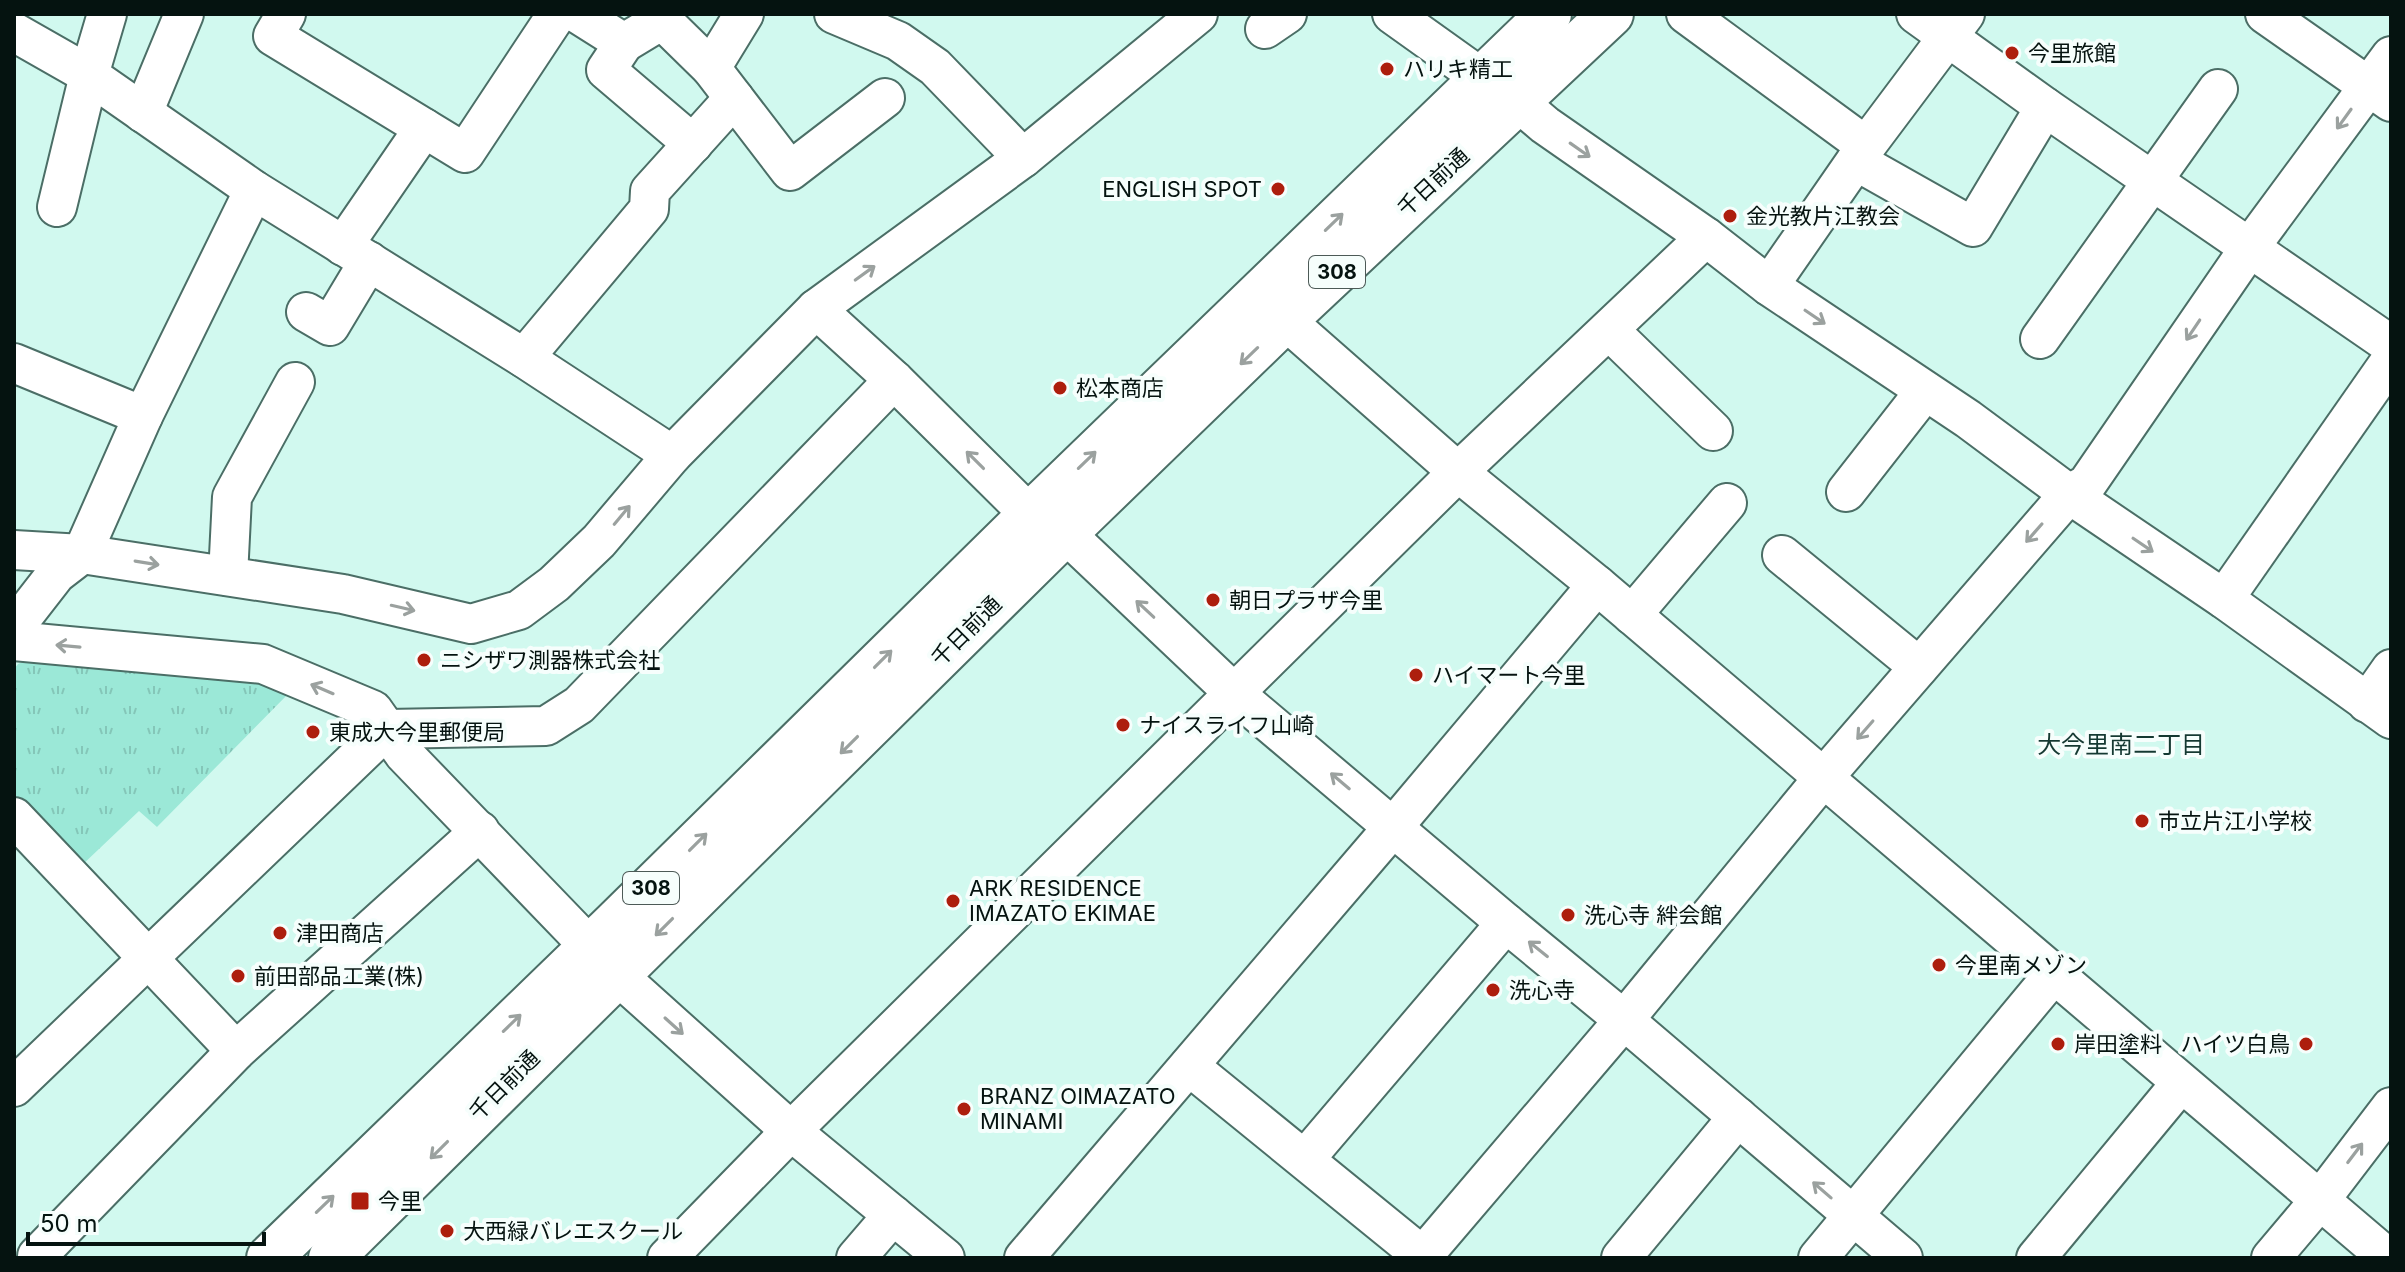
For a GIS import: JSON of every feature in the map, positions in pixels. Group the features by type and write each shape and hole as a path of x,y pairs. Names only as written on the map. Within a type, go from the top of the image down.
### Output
{"highway":[{"name":"千日前通","path":"1048,524 1285,320 1501,91 1549,14"},
{"name":"千日前通","path":"269,1258 603,960 1048,524 1501,91 1611,14"},
{"name":"千日前通","path":"331,1258 603,960"}],"street":[{"path":"57,207 107,14"},
{"path":"143,113 184,14"},
{"path":"286,14 273,36 465,153 557,14"},
{"path":"578,14 624,43"},
{"path":"711,68 744,14"},
{"path":"834,14 898,41 935,67 1023,158"},
{"path":"14,550 82,554 343,594 471,624 519,610 554,584 599,541 672,455 816,309 1023,158 1198,14"},
{"path":"1392,14 1706,237 1769,286 2224,599 2379,711 2391,669"},
{"path":"1686,14 1861,154 1973,227 2045,107"},
{"path":"1916,14 1956,26 2045,107 2391,345"},
{"path":"2265,14 2380,94"},
{"path":"693,144 606,70 624,43 662,20 711,68 790,171 885,98"},
{"path":"1769,286 1956,26"},
{"path":"14,32 89,75 254,190 524,358 672,455"},
{"path":"1189,1066 1423,1257 1824,777 2069,494 2087,484 2250,247 2380,94 2391,56"},
{"path":"2040,339 2218,89"},
{"path":"524,358 649,209 650,191 734,98"},
{"path":"306,312 330,326 356,253 424,128"},
{"path":"14,628 56,574 82,554 143,416 254,190"},
{"path":"667,1258 791,1131 1458,472 1706,237"},
{"path":"816,309 1234,693 1903,1258"},
{"path":"1285,320 1458,472 1597,585 2388,1258"},
{"path":"1609,330 1713,431"},
{"path":"2224,599 2391,360"},
{"path":"14,363 143,416"},
{"path":"17,1078 149,958 387,729 546,726 579,705 894,380"},
{"path":"228,576 232,497 295,382"},
{"path":"1846,492 1925,391"},
{"path":"1632,615 1727,503"},
{"path":"1782,555 1919,667"},
{"path":"1024,1258 1597,585"},
{"path":"14,641 263,664 373,710 404,754 603,960 791,1131 945,1258"},
{"path":"14,817 236,1051"},
{"path":"30,1251 236,1051 480,831"},
{"path":"1305,1159 1506,923"},
{"path":"1818,1258 2053,975"},
{"path":"2036,1258 2181,1083"},
{"path":"2271,1258 2391,1107"},
{"path":"1621,1258 1738,1117"},
{"path":"856,1258 893,1215"}],"green space":[{"path":"30,659 259,678 292,690 157,827 139,811 80,867 14,794 14,669"}],"place":[{"name":"今里旅館","path":"2012,53"},
{"name":"ハリキ精工","path":"1387,69"},
{"name":"ENGLISH SPOT","path":"1278,189"},
{"name":"金光教片江教会","path":"1730,216"},
{"name":"松本商店","path":"1060,388"},
{"name":"朝日プラザ今里","path":"1213,600"},
{"name":"ニシザワ測器株式会社","path":"424,660"},
{"name":"ハイマート今里","path":"1416,675"},
{"name":"ナイスライフ山崎","path":"1123,725"},
{"name":"東成大今里郵便局","path":"313,732"},
{"name":"市立片江小学校","path":"2142,821"},
{"name":"ARK RESIDENCE IMAZATO EKIMAE","path":"953,901"},
{"name":"洗心寺 絆会館","path":"1568,915"},
{"name":"津田商店","path":"280,933"},
{"name":"今里南メゾン","path":"1939,965"},
{"name":"前田部品工業(株)","path":"238,976"},
{"name":"洗心寺","path":"1493,990"},
{"name":"岸田塗料","path":"2058,1044"},
{"name":"ハイツ白鳥","path":"2306,1044"},
{"name":"BRANZ OIMAZATO MINAMI","path":"964,1109"},
{"name":"今里","path":"360,1201"},
{"name":"大西緑バレエスクール","path":"447,1231"}],"district":[{"name":"大今里南二丁目","path":"2121,744"}]}
